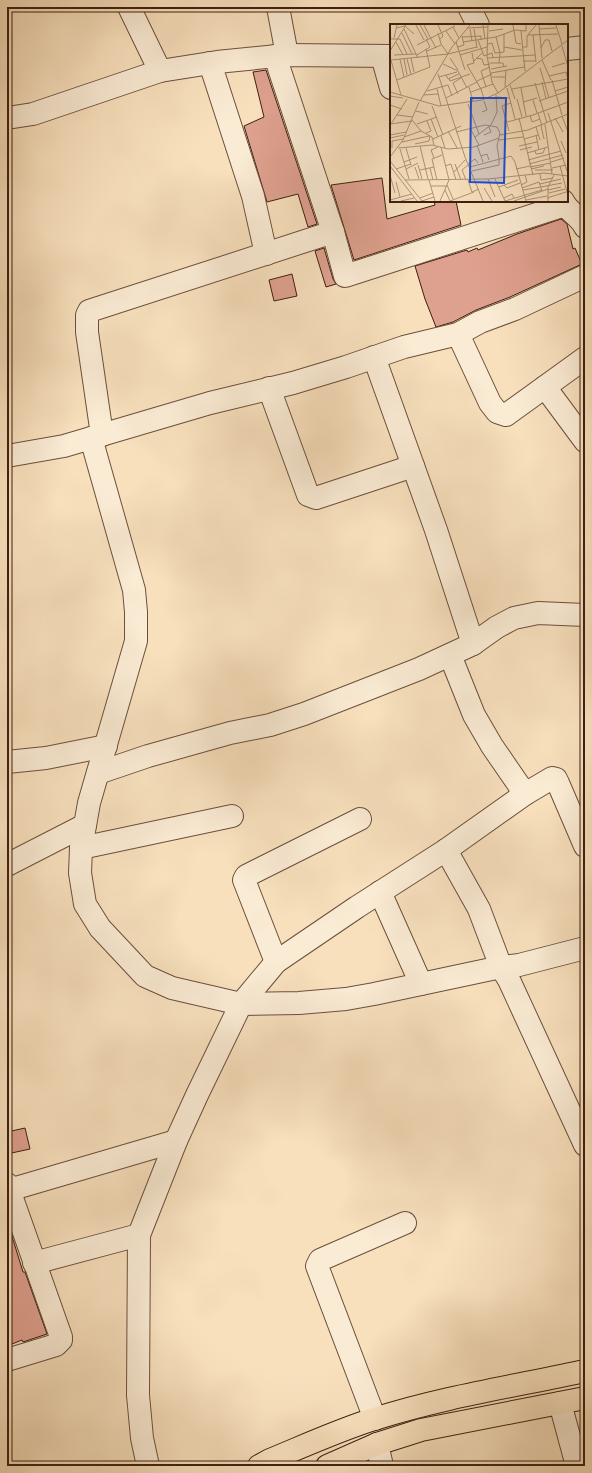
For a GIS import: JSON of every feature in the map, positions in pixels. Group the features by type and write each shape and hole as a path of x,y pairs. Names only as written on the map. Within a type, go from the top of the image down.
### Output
{"main road":[{"path":"259,1466 375,1418 469,1394 585,1371"},
{"path":"327,1466 377,1444 421,1430 585,1398"}],"street":[{"path":"129,7 160,71"},
{"path":"278,7 281,56 345,276 564,203 584,222"},
{"path":"469,7 478,24"},
{"path":"568,48 585,47"},
{"path":"7,118 33,114 160,71 281,56 387,56 390,80"},
{"path":"210,64 253,196 266,254"},
{"path":"333,232 89,312 87,319 87,332 96,436 134,590 136,641 89,803 81,848 80,874 85,904 100,928 145,976 172,988 241,1004 299,1003 346,999 501,967 518,965 585,948"},
{"path":"7,456 64,446 210,403 339,369 404,347 458,334 480,322 515,309 585,276"},
{"path":"458,334 490,403 497,412 506,415 585,358"},
{"path":"374,357 436,530 473,644"},
{"path":"546,387 585,441"},
{"path":"269,388 308,495 316,498 413,466"},
{"path":"98,773 148,756 230,733 270,726 419,669 473,644 497,627 514,618 538,613 585,615"},
{"path":"450,655 474,715 492,746 525,794"},
{"path":"7,762 46,758 106,746"},
{"path":"148,1466 142,1438 138,1395 139,1235 196,1095 241,1004 276,962 380,892 446,850 525,794 552,778 556,779 585,846"},
{"path":"81,848 232,816"},
{"path":"276,962 244,880 249,874 360,819"},
{"path":"7,865 85,825"},
{"path":"446,850 479,909 501,967 509,980 585,1145"},
{"path":"380,892 421,984"},
{"path":"7,1360 56,1346 61,1340 61,1334 34,1263 8,1187 176,1141"},
{"path":"375,1418 317,1266 320,1260 405,1223"},
{"path":"34,1263 139,1235"},
{"path":"560,1403 577,1466"},
{"path":"377,1444 382,1466"}],"building":[{"path":"266,70 317,224 308,227 298,194 267,202 244,126 264,117 253,72"},
{"path":"382,178 387,219 435,205 434,202 456,202 461,225 354,260 331,185"},
{"path":"561,219 567,224 573,249 575,248 582,264 510,297 476,310 453,322 436,327 425,299 415,266 467,250 468,252 477,248 478,250 517,234"},
{"path":"324,248 333,279 336,284 326,287 315,251"},
{"path":"292,274 297,296 274,301 269,280"},
{"path":"25,1128 30,1149 7,1154 7,1132"},
{"path":"7,1233 11,1233 23,1272 25,1272 47,1334 23,1342 22,1340 7,1346"}]}
